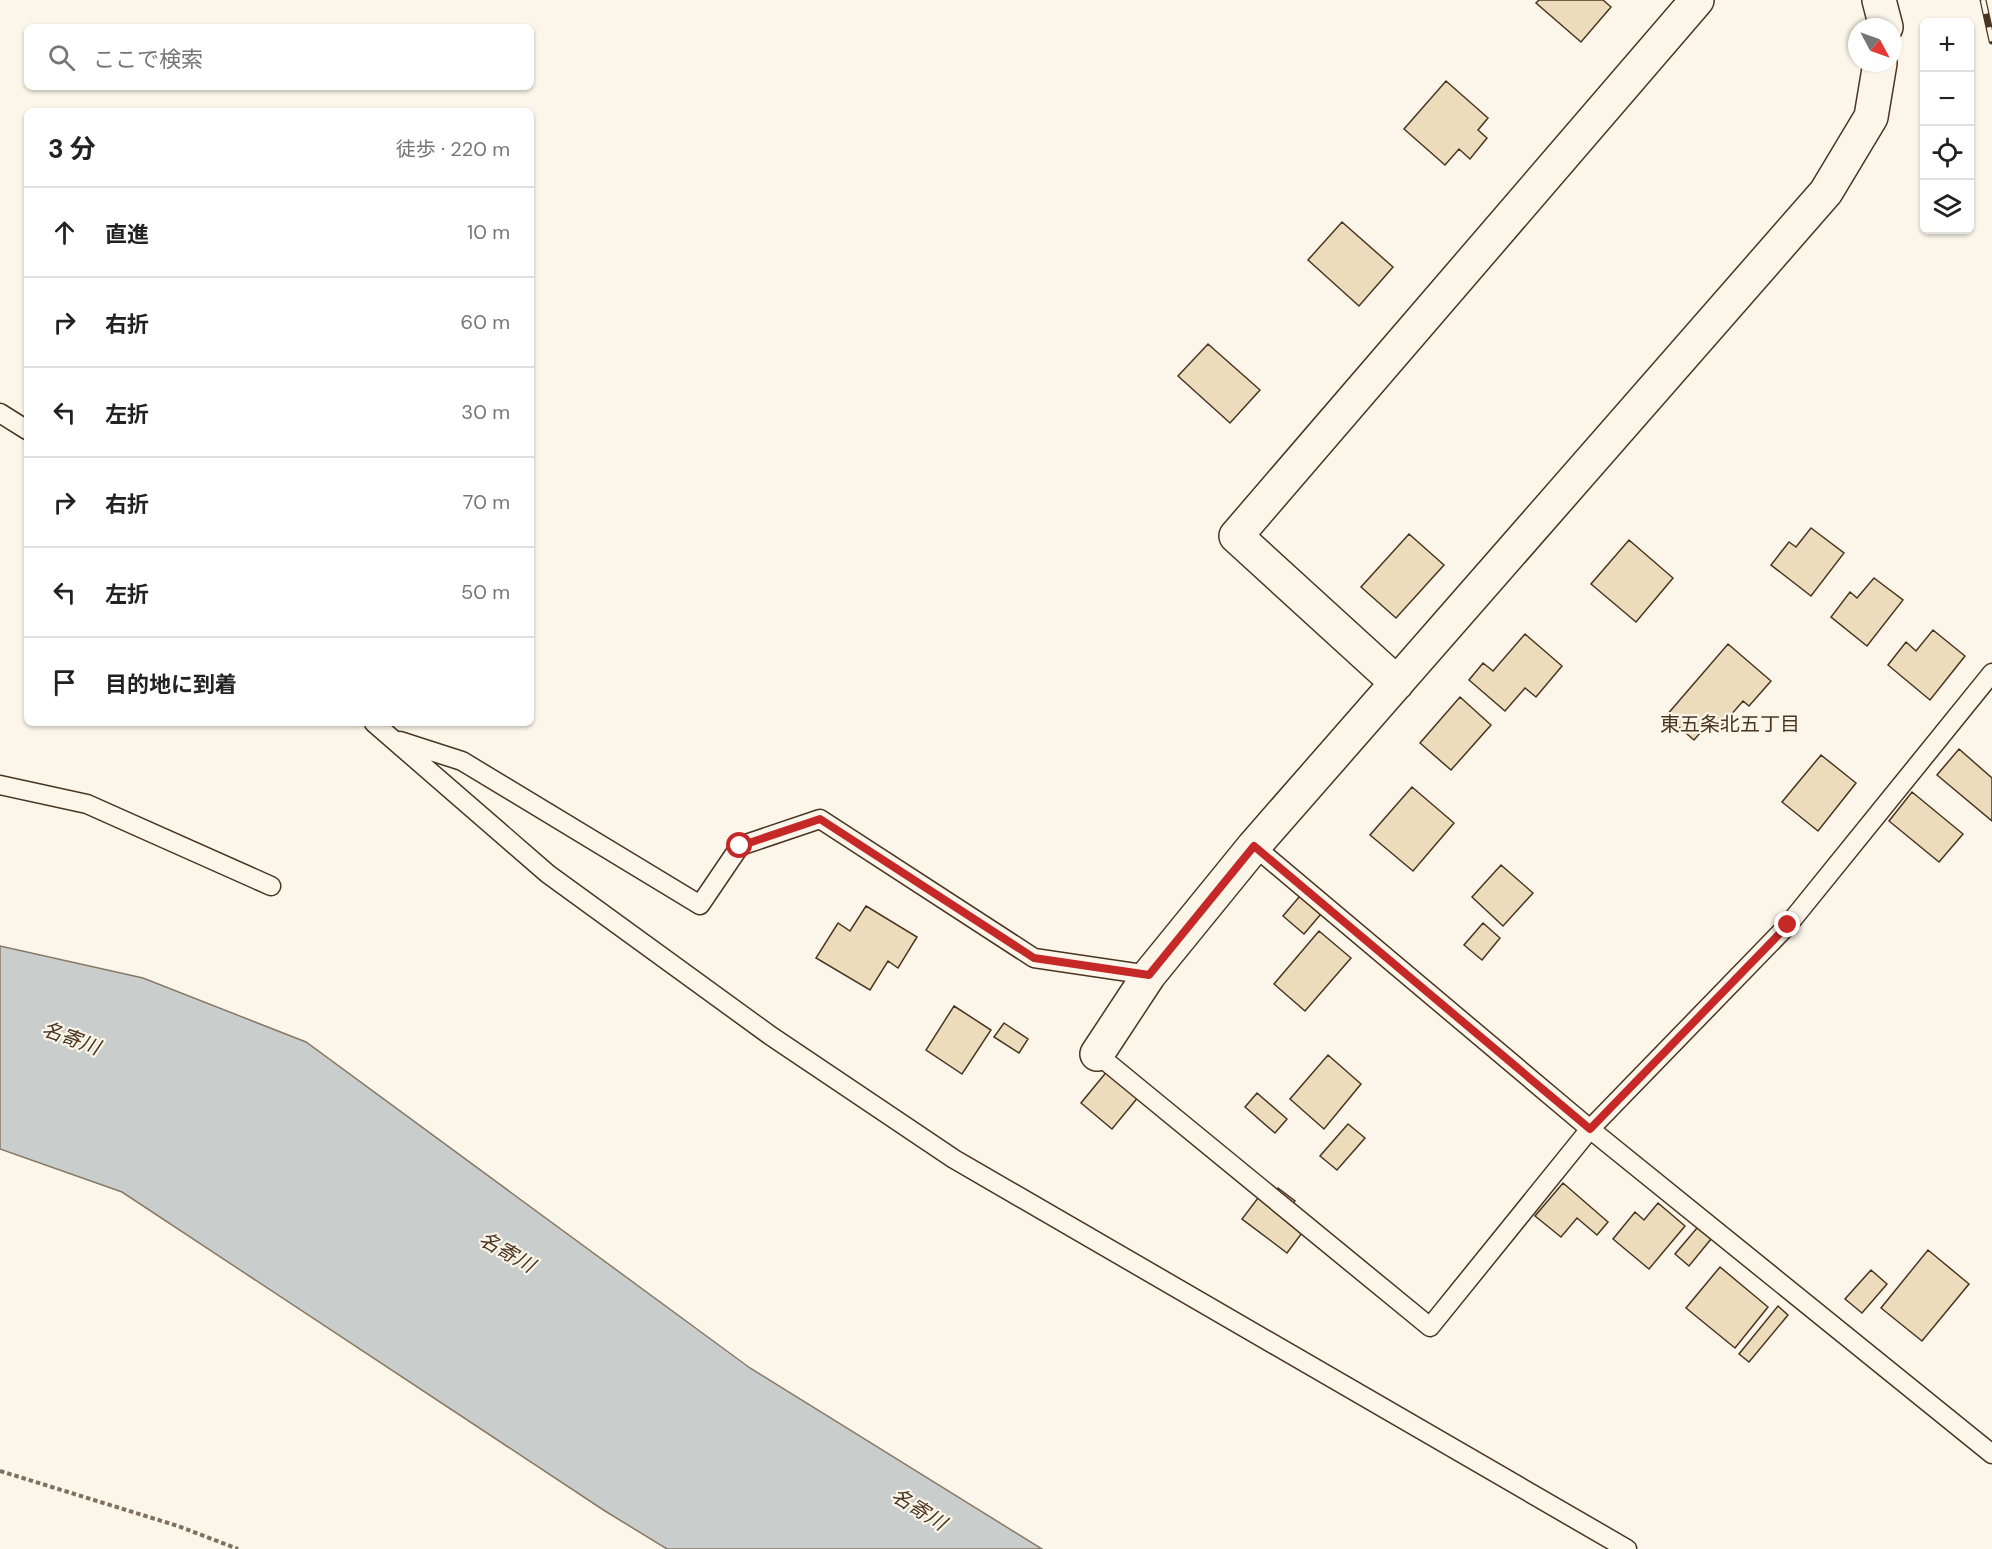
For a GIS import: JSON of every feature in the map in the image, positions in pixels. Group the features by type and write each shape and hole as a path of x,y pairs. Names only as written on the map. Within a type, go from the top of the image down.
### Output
{"street":[{"path":"1397,683 1236,536 1697,0"},
{"path":"1879,0 1884,18"},
{"path":"1097,1054 1149,975 1254,846 1826,192 1871,117 1878,72"}],"lane":[{"path":"0,413 24,428"},
{"path":"1097,1054 1430,1327 1590,1129 1788,925 1992,673"},
{"path":"377,726 548,874 771,1036 954,1159 1627,1549"},
{"path":"391,738 462,761 700,905 740,846 820,819 1034,958 1149,975"},
{"path":"0,785 87,804 271,886"},
{"path":"1254,846 1590,1129 1992,1454"}],"path":[{"path":"0,1472 178,1526 238,1549"}],"water":[{"name":"名寄川","path":"0,946 143,978 306,1042 750,1368 1042,1549 667,1549 605,1511 122,1192 0,1149"}],"building":[{"path":"1539,0 1603,0 1611,7 1581,42 1536,3"},
{"path":"1446,81 1488,118 1478,130 1487,138 1470,159 1459,149 1445,165 1404,129"},
{"path":"1342,222 1393,267 1359,306 1308,260"},
{"path":"1208,344 1260,390 1230,423 1178,376"},
{"path":"1811,528 1844,553 1811,596 1771,565 1789,542 1796,547"},
{"path":"1409,534 1444,565 1396,618 1361,587"},
{"path":"1629,540 1673,578 1636,622 1591,584"},
{"path":"1874,578 1903,600 1867,646 1831,617 1850,592 1857,598"},
{"path":"1933,630 1965,656 1930,700 1888,665 1906,642 1916,651"},
{"path":"1525,634 1562,666 1536,697 1525,688 1505,711 1469,680 1483,663 1493,671"},
{"path":"1728,644 1771,681 1749,706 1743,701 1716,732 1708,724 1694,740 1666,716"},
{"path":"1460,697 1491,725 1451,770 1420,743"},
{"path":"1959,749 1992,778 1992,821 1937,775"},
{"path":"1821,755 1856,783 1818,831 1782,802"},
{"path":"1412,787 1454,823 1413,871 1370,835"},
{"path":"1912,792 1963,834 1939,862 1889,821"},
{"path":"1501,865 1533,893 1503,926 1472,897"},
{"path":"1305,890 1326,908 1304,934 1283,916"},
{"path":"866,906 917,937 898,968 888,961 870,990 816,958 838,923 850,931"},
{"path":"1483,923 1500,938 1482,960 1464,945"},
{"path":"1319,931 1351,958 1305,1011 1274,984"},
{"path":"954,1006 991,1030 962,1074 926,1050"},
{"path":"1004,1023 1028,1039 1019,1053 994,1037"},
{"path":"1328,1055 1361,1084 1324,1129 1290,1099"},
{"path":"1113,1064 1144,1090 1112,1129 1081,1103"},
{"path":"1257,1093 1287,1119 1275,1133 1245,1107"},
{"path":"1348,1124 1365,1138 1337,1170 1320,1156"},
{"path":"1563,1183 1608,1222 1597,1235 1577,1218 1561,1237 1535,1216"},
{"path":"1278,1188 1295,1201 1288,1210 1308,1225 1287,1253 1242,1219 1264,1190 1272,1196"},
{"path":"1658,1203 1685,1226 1649,1269 1613,1239 1635,1212 1644,1220"},
{"path":"1697,1228 1711,1239 1689,1266 1675,1254"},
{"path":"1928,1250 1969,1284 1922,1341 1881,1308"},
{"path":"1720,1267 1768,1307 1735,1348 1686,1308"},
{"path":"1871,1270 1887,1284 1862,1313 1845,1299"},
{"path":"1778,1306 1788,1315 1749,1362 1739,1354"}],"railway":[{"path":"1983,0 1992,41"}],"district":[{"name":"東五条北五丁目","path":"1730,724"}],"route":[{"path":"740,846 820,819 1034,958 1149,975 1254,846 1590,1129 1788,925"}]}
